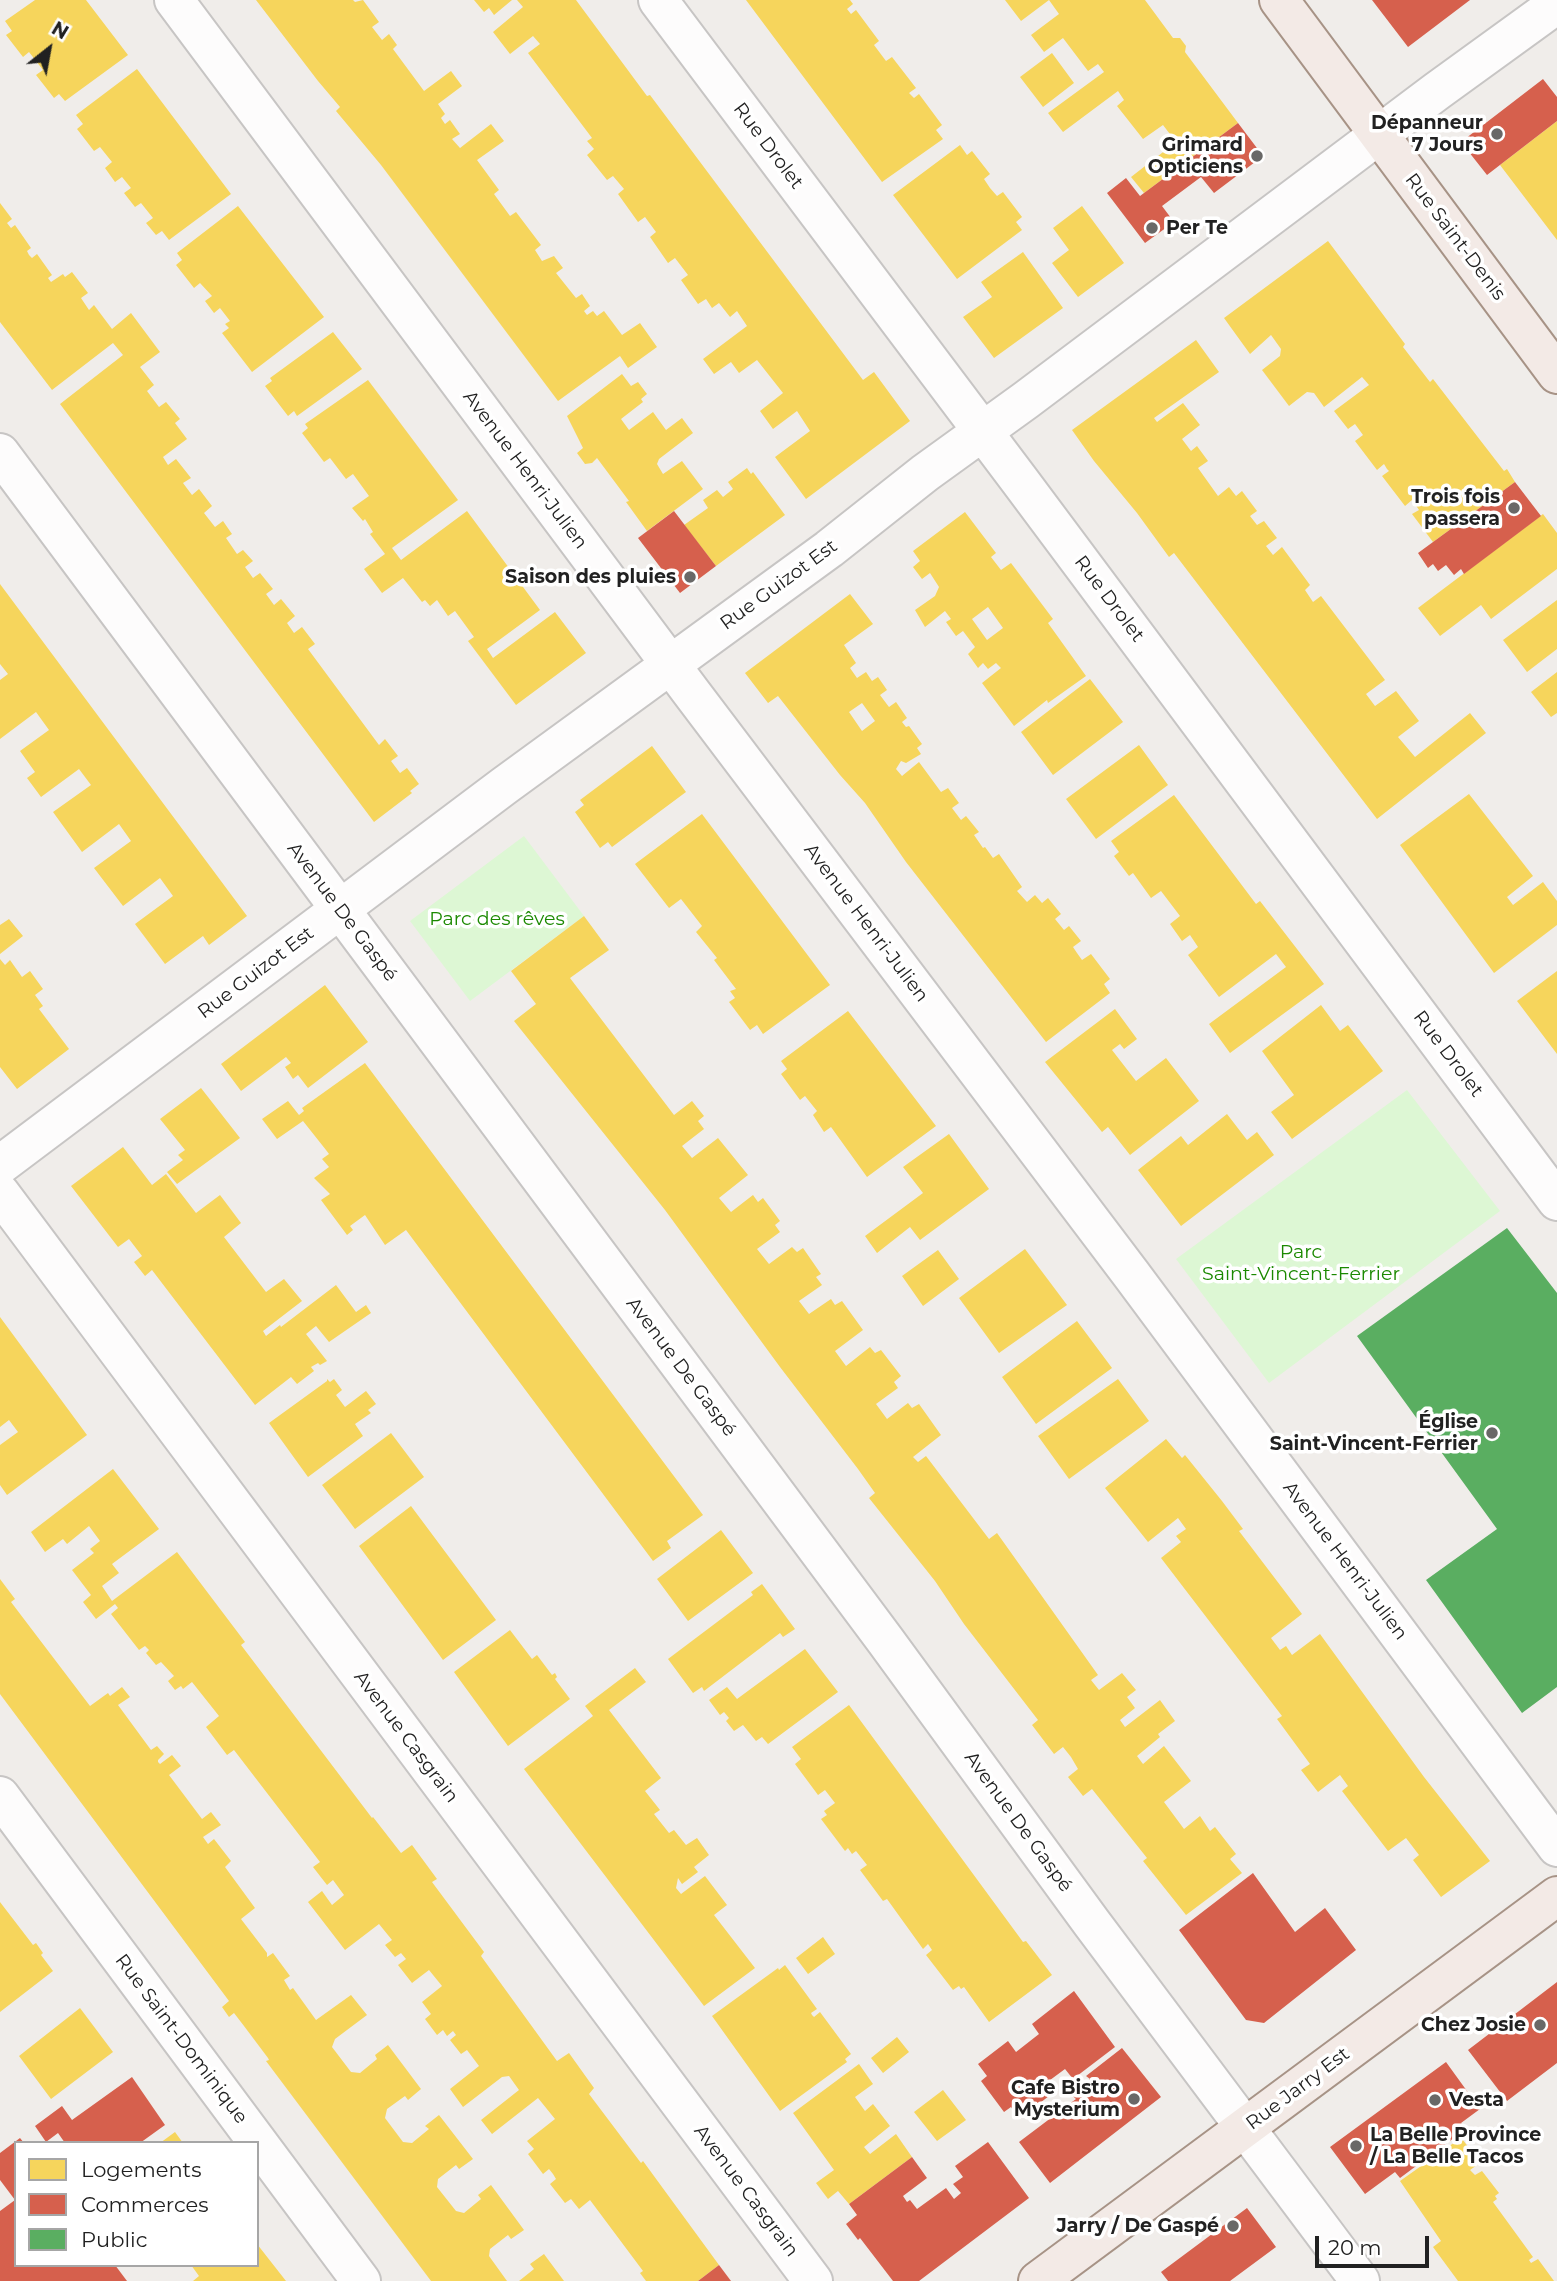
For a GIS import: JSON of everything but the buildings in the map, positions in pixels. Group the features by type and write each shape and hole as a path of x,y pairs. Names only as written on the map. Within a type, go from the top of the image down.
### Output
{"main road":[{"name":"Rue Saint-Denis","path":"1279,0 1557,373"},
{"name":"Rue Jarry Est","path":"1038,2281 1557,1896"}],"street":[{"name":"Avenue Henri-Julien","path":"174,0 670,664 1140,1285 1557,1847"},
{"name":"Rue Drolet","path":"658,0 1557,1200"},
{"name":"Rue Guizot Est","path":"0,1165 1557,4"},
{"name":"Avenue De Gaspé","path":"0,453 1360,2281"},
{"name":"Avenue Casgrain","path":"0,1193 813,2281"},
{"name":"Rue Saint-Dominique","path":"0,1796 257,2141"},
{"name":"Rue Saint-Dominique","path":"259,2144 361,2281"}],"green space":[{"name":"Parc des rêves","path":"524,836 584,916 470,1001 410,921"},
{"name":"Parc Saint-Vincent-Ferrier","path":"1407,1090 1500,1211 1269,1383 1176,1259"}],"place":[{"name":"Dépanneur 7 Jours","path":"1497,134"},
{"name":"Grimard Opticiens","path":"1257,156"},
{"name":"Per Te","path":"1152,228"},
{"name":"Trois fois passera","path":"1514,508"},
{"name":"Saison des pluies","path":"690,577"},
{"name":"Église Saint-Vincent-Ferrier","path":"1492,1433"},
{"name":"Chez Josie","path":"1540,2025"},
{"name":"Cafe Bistro Mysterium","path":"1134,2099"},
{"name":"Vesta","path":"1435,2100"},
{"name":"La Belle Province / La Belle Tacos","path":"1356,2146"},
{"name":"Jarry / De Gaspé","path":"1233,2226"}]}
